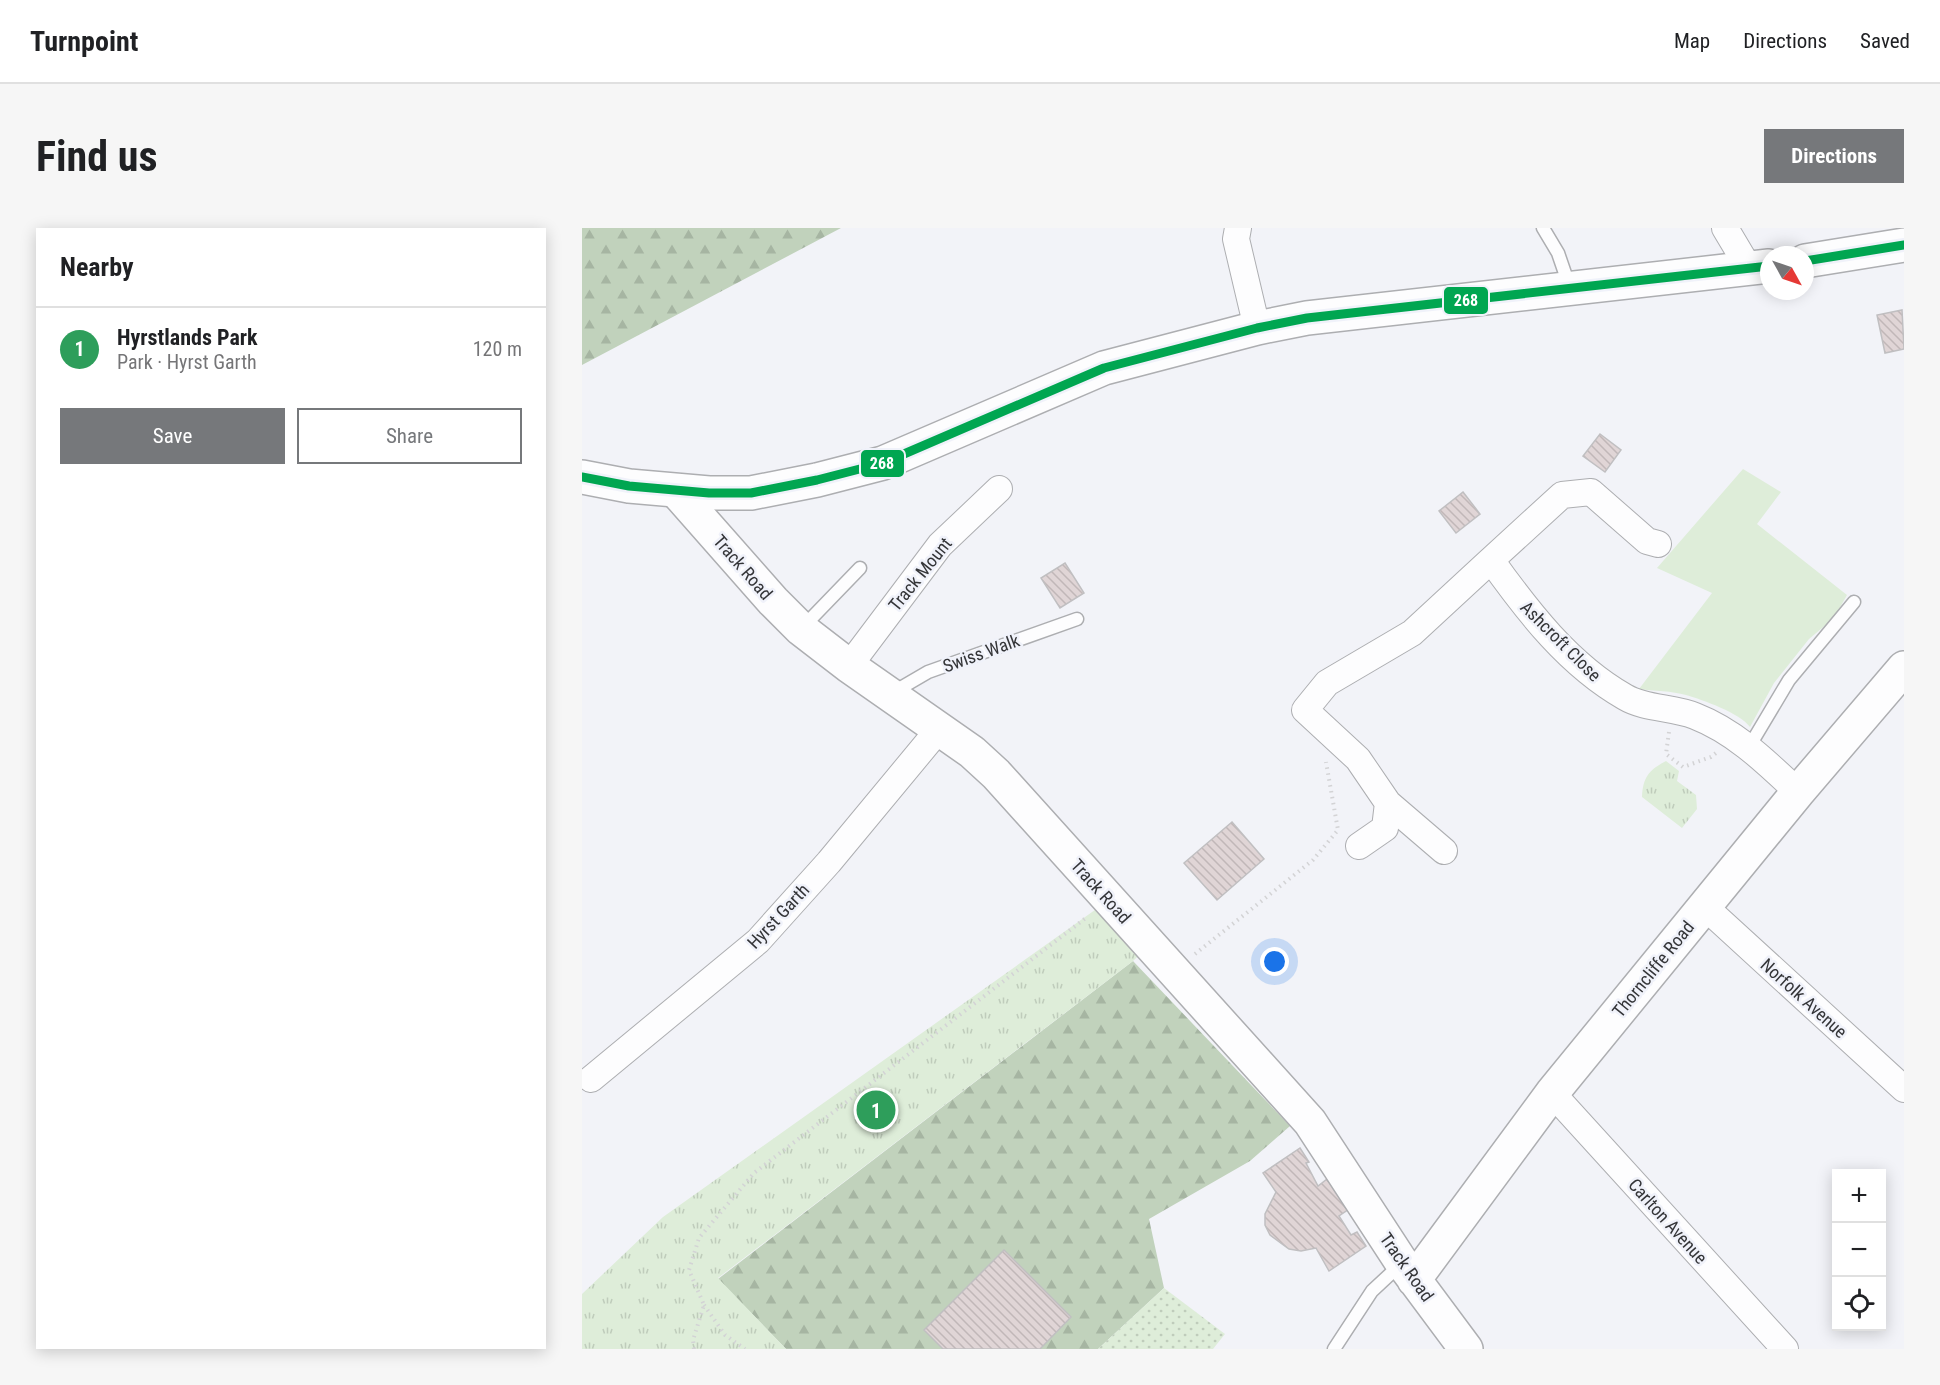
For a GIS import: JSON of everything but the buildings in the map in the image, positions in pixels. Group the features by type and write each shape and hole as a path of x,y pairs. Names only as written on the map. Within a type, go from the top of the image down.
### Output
{"street":[{"path":"1238,228 1236,239 1257,328"},
{"path":"1725,228 1760,268"},
{"path":"1814,260 1904,245"},
{"path":"584,480 676,491 751,493 817,480 883,463 1104,368 1257,328 1307,318 1760,268"},
{"name":"Track Mount","path":"849,666 940,545 999,489"},
{"name":"Track Road","path":"676,491 773,601 801,629 889,695 940,728 996,774 1310,1122 1408,1272 1466,1349"},
{"path":"1444,852 1388,803 1358,759 1322,723 1305,710 1326,683 1412,633 1562,495 1591,492 1647,542 1658,544"},
{"name":"Ashcroft Close","path":"1491,560 1528,612 1591,676 1627,699 1695,716 1742,742 1798,792"},
{"name":"Thorncliffe Road","path":"1408,1272 1704,906 1904,668"},
{"name":"Hyrst Garth","path":"591,1079 758,941 829,862 940,728"},
{"path":"1359,846 1385,828 1388,803"},
{"name":"Norfolk Avenue","path":"1704,906 1904,1089"},
{"name":"Carlton Avenue","path":"1551,1093 1785,1349"}],"lane":[{"path":"1543,228 1558,254 1571,289"},
{"path":"801,629 860,568"},
{"path":"1742,742 1789,680 1854,602"},
{"name":"Swiss Walk","path":"889,695 928,672 1077,619"},
{"path":"1334,1349 1372,1291 1408,1272"}],"path":[{"path":"1673,711 1666,754 1683,767 1712,757 1742,742"},
{"path":"1173,971 1313,860 1338,830 1322,723"},
{"path":"745,1349 724,1335 704,1305 689,1270 699,1238 754,1173 1109,900"},
{"path":"694,1349 693,1340 704,1305"}],"green space":[{"path":"582,228 841,228 582,365"},
{"path":"1743,469 1781,492 1757,524 1847,595 1834,618 1809,639 1774,683 1750,727 1730,712 1702,700 1675,693 1639,689 1712,593 1657,568"},
{"path":"1666,761 1679,771 1677,781 1696,795 1697,809 1682,828 1642,797 1648,775"},
{"path":"1109,900 1150,945 1133,961 718,1278 786,1349 582,1349 582,1294 663,1217"},
{"path":"1133,961 1290,1126 1250,1161 1149,1219 1164,1288 1098,1349 786,1349 718,1279"},
{"path":"1164,1288 1225,1334 1213,1349 1098,1349"}],"transit line":[{"name":"268","path":"1814,260 1904,245"},
{"name":"268","path":"582,477 629,486 709,493 751,493 817,480 883,463 1104,368 1257,328 1307,318 1760,267"}],"place":[{"name":"Hyrstlands Park","path":"876,1110"}]}
